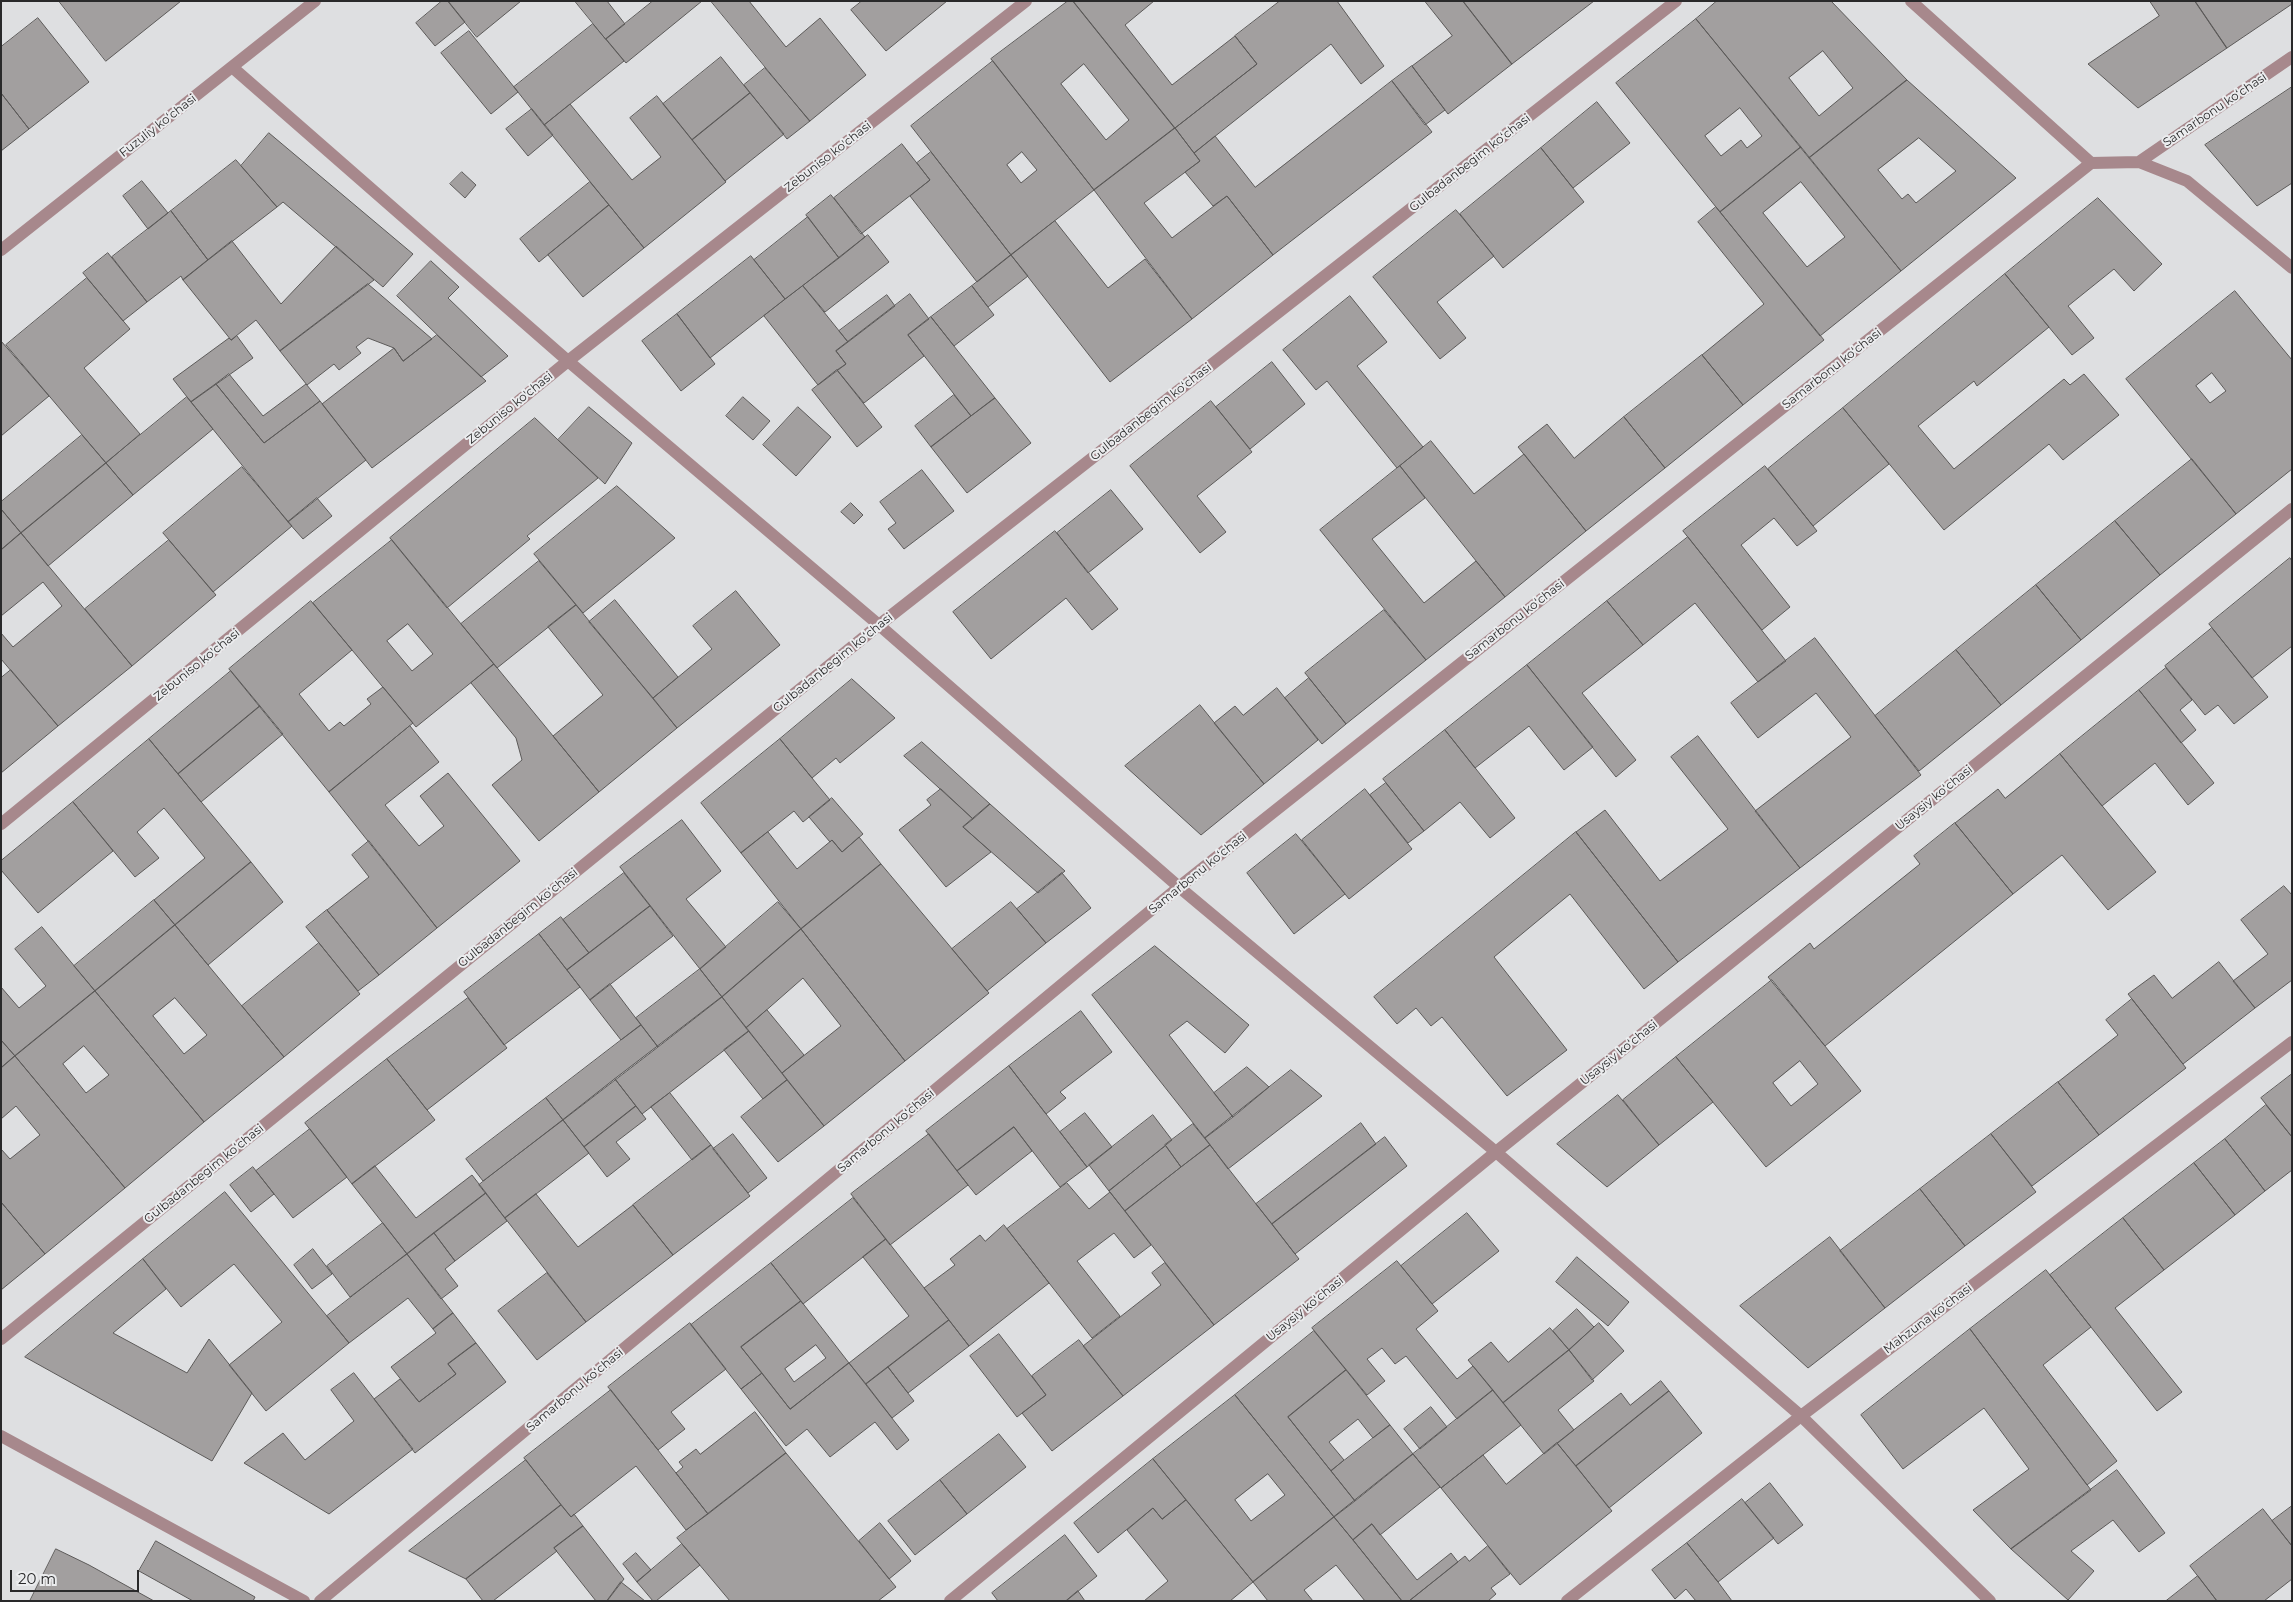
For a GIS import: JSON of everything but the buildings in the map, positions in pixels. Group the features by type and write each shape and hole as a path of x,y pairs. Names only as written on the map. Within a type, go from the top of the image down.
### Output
{"street":[{"name":"Fuzuliy koʻchasi","path":"1,250 315,1"},
{"name":"Zebuniso ko'chasi","path":"1,824 568,361 1026,1"},
{"name":"Gulbadanbegim koʻchasi","path":"1,1339 879,625 1676,1"},
{"path":"1911,1 2091,163 2139,162 2186,181 2292,268"},
{"name":"Samarbonu koʻchasi","path":"2139,162 2292,58"},
{"path":"232,67 568,361 879,625 1179,887 1496,1152 1801,1416 1990,1601"},
{"name":"Samarbonu koʻchasi","path":"320,1601 1179,887 2091,163"},
{"name":"Usaysiy koʻchasi","path":"950,1601 1496,1152 2292,509"},
{"name":"Mahzuna koʻchasi","path":"1567,1601 1801,1416 2292,1042"},
{"path":"1,1436 304,1601"}]}
